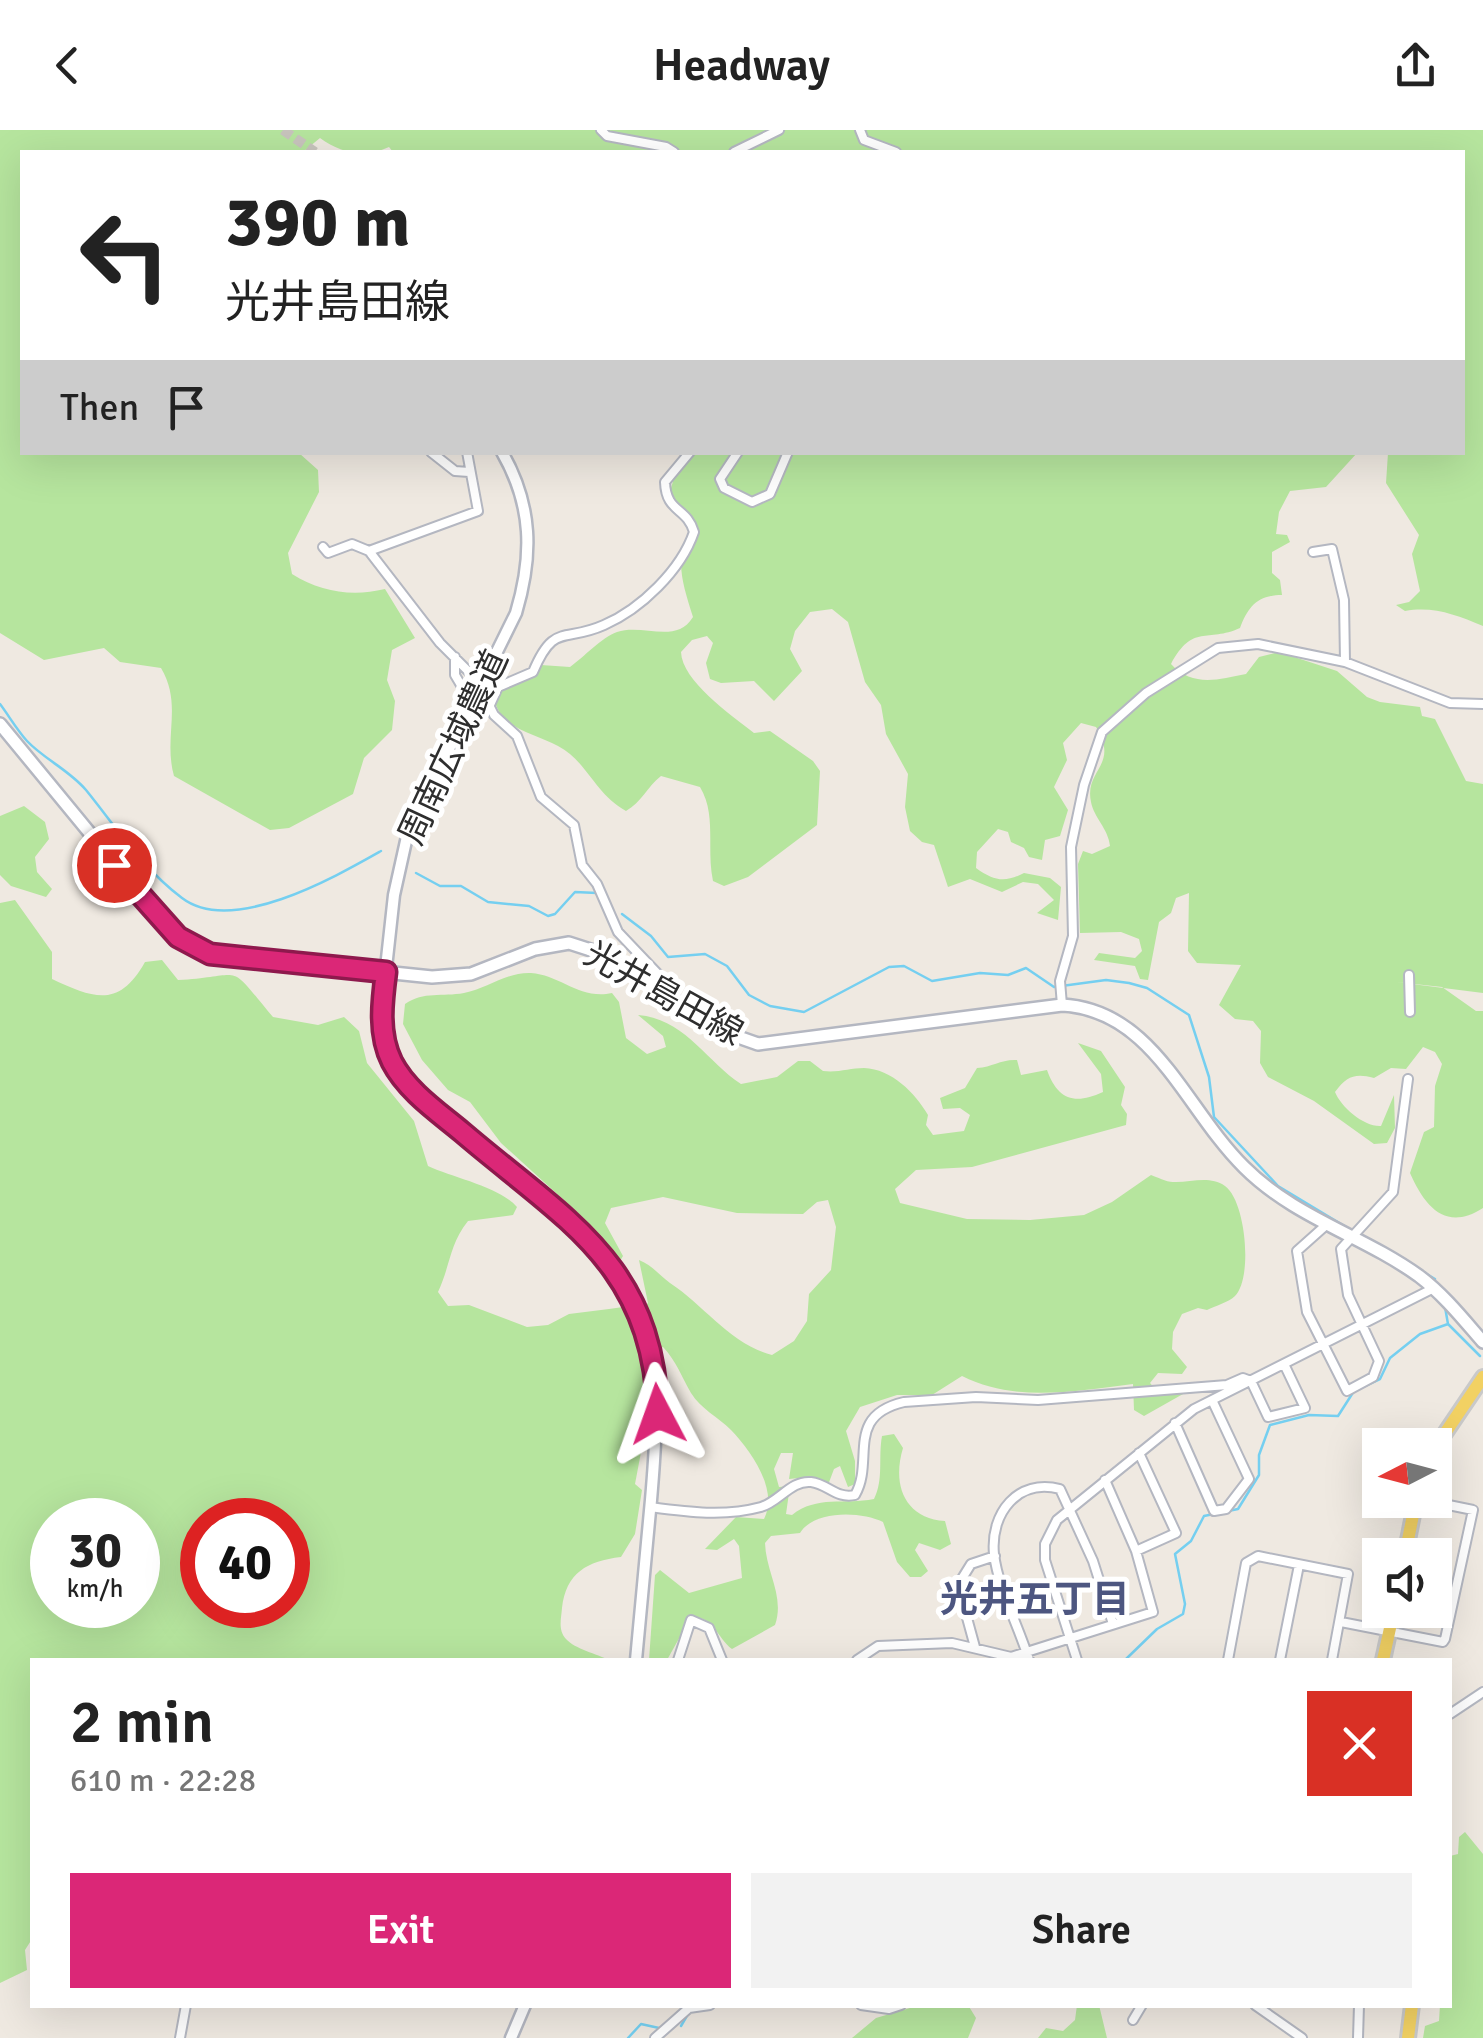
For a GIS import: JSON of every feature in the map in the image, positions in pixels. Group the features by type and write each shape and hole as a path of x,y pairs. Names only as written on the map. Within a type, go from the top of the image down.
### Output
{"main road":[{"name":"光井島田線","path":"0,724 163,922 192,947 256,961 432,977 471,974 535,949 569,943 588,946 741,1041 772,1044 1062,1005 1104,1012 1131,1028 1245,1168 1324,1226 1409,1270 1434,1288 1483,1342"},
{"path":"1449,1428 1483,1377"},
{"path":"1383,1658 1391,1628"},
{"path":"1408,2038 1412,2008"}],"street":[{"path":"600,130 607,136 671,150"},
{"path":"738,150 779,130"},
{"path":"860,130 864,140 891,150"},
{"path":"435,455 455,470 469,472"},
{"path":"369,551 478,510 467,455"},
{"name":"周南広域農道","path":"503,455 528,516 527,577 516,613 408,832 394,895 384,1042 405,1082 598,1248 632,1295 652,1347 657,1382 636,1658"},
{"path":"488,707 498,687 533,672 540,652 557,635 603,626 653,592 694,532 691,520 672,507 666,496 665,482 688,455"},
{"path":"736,455 720,479 724,488 752,502 770,494 787,455"},
{"path":"323,547 328,553 352,544 369,551 455,658 476,678"},
{"path":"1313,552 1332,548 1344,600 1345,662"},
{"path":"1062,1005 1060,981 1073,936 1072,847 1090,761 1109,724 1146,693 1218,648 1258,644 1345,662 1450,703 1483,704"},
{"path":"455,658 455,675 471,702"},
{"path":"484,695 488,707 517,736 541,797 574,825 582,865 597,884 618,932 674,992 675,1000"},
{"path":"1409,976 1410,1012"},
{"path":"1324,1226 1297,1251 1307,1312 1347,1390 1373,1377 1379,1362 1348,1295 1341,1250 1393,1192 1408,1079"},
{"path":"1076,1658 1045,1560 1051,1529 1070,1509 1175,1423 1212,1400 1434,1288"},
{"path":"1251,1381 1268,1416 1306,1408 1284,1364"},
{"path":"650,1507 725,1514 764,1506 796,1486 811,1482 838,1496 855,1495 864,1436 882,1411 904,1402 990,1397 1038,1400 1251,1381"},
{"path":"1175,1423 1214,1510 1226,1510 1249,1479 1212,1400"},
{"path":"1136,1551 1176,1533 1138,1453"},
{"path":"859,1658 878,1646 952,1643 1010,1657 1028,1656 1154,1612 1136,1551 1105,1480"},
{"path":"1028,1656 994,1556 1008,1499 1016,1492 1060,1489 1113,1624"},
{"path":"1340,1622 1445,1639 1472,1510 1452,1506"},
{"path":"974,1647 958,1585 972,1564 994,1556"},
{"path":"1228,1658 1246,1563 1258,1556 1348,1574 1332,1658"},
{"path":"1280,1658 1299,1565"},
{"path":"679,1658 691,1620 708,1628 721,1658"},
{"path":"1452,1713 1483,1692"},
{"path":"180,2038 185,2008"},
{"path":"510,2038 523,2008"},
{"path":"656,2038 689,2008"},
{"path":"1133,2020 1140,2008"},
{"path":"1258,2008 1302,2038"},
{"path":"1358,2038 1359,2008"}],"green space":[{"path":"0,130 1483,130 1483,626 1445,612 1405,611 1396,605 1409,602 1420,591 1412,554 1419,535 1386,483 1388,455 1465,455 1465,150 342,150 320,138 305,150 20,150 20,455 301,455 318,470 319,492 288,553 292,574 337,591 385,589 415,638 392,650 387,680 395,701 392,730 364,758 353,794 289,828 270,830 174,776 171,695 161,668 120,662 104,648 44,660 0,633"},
{"path":"694,455 1355,455 1326,487 1290,491 1279,512 1276,534 1287,535 1290,542 1272,552 1272,573 1280,580 1282,595 1266,597 1255,604 1240,628 1186,643 1171,664 1196,679 1215,680 1246,674 1259,657 1279,652 1337,671 1367,697 1420,707 1422,716 1435,719 1466,781 1483,784 1483,993 1443,988 1476,1011 1483,1011 1483,1208 1458,1217 1438,1212 1410,1173 1424,1132 1434,1127 1435,1086 1442,1064 1435,1052 1423,1047 1406,1069 1391,1068 1374,1078 1352,1077 1335,1092 1354,1115 1381,1126 1394,1095 1395,1128 1387,1143 1374,1144 1314,1101 1268,1077 1260,1063 1261,1031 1253,1021 1235,1019 1219,1005 1241,965 1197,963 1188,951 1189,893 1176,898 1171,913 1159,922 1148,980 1140,979 1135,966 1094,960 1099,953 1135,958 1142,951 1139,939 1121,932 1080,933 1078,864 1083,851 1092,854 1110,846 1091,802 1092,782 1104,751 1096,727 1081,723 1063,743 1067,760 1054,787 1068,810 1060,836 1045,840 1042,860 1029,857 1024,848 1011,842 1008,832 998,829 977,852 976,868 988,876 1005,879 1024,873 1050,878 1061,887 1058,920 1037,913 1054,900 1038,884 1023,882 1002,892 970,879 948,887 934,845 922,842 910,831 905,807 908,774 886,734 881,705 865,682 848,622 832,609 810,612 795,631 790,649 802,671 774,701 754,681 721,683 710,679 706,663 713,643 707,636 692,640 681,652 689,674 721,707 754,733 770,731 813,761 820,771 817,825 748,877 724,886 713,881 710,820 700,787 661,776 626,811 606,796 568,752 505,719 495,702 503,687 532,678 541,665 570,667 617,632 668,632 678,630 693,617 681,568 684,546 695,521 675,503 670,491 675,475"},
{"path":"24,806 45,822 49,839 35,857 37,872 52,889 46,897 11,886 0,875 0,816"},
{"path":"15,900 52,952 52,979 93,995 115,993 126,987 145,962 162,960 178,980 226,975 240,979 273,1017 318,1025 344,1017 359,1031 367,1063 414,1121 428,1166 488,1188 517,1207 513,1215 468,1221 438,1292 448,1306 469,1305 527,1327 548,1325 569,1314 623,1307 636,1314 648,1303 639,1260 730,1333 772,1355 794,1341 807,1321 809,1294 831,1270 836,1227 828,1200 817,1202 803,1214 737,1213 663,1197 611,1208 605,1223 623,1256 620,1261 578,1213 501,1143 470,1102 448,1090 422,1060 403,1024 405,1004 412,1000 464,993 513,975 531,973 590,993 612,993 619,1002 626,1038 647,1054 666,1047 663,1036 638,1015 669,1024 741,1084 777,1077 798,1061 810,1061 823,1071 874,1069 902,1084 916,1099 928,1115 926,1125 933,1135 964,1131 970,1115 960,1108 943,1109 940,1098 965,1088 977,1068 1017,1060 1021,1075 1047,1070 1056,1087 1068,1097 1083,1098 1103,1092 1101,1074 1078,1043 1101,1051 1125,1087 1121,1105 1127,1114 1126,1125 972,1167 916,1170 895,1189 900,1203 967,1219 1030,1220 1084,1215 1112,1202 1151,1175 1170,1182 1213,1181 1232,1194 1245,1240 1241,1287 1226,1302 1182,1314 1173,1332 1172,1349 1187,1367 1182,1374 1158,1373 1150,1383 1159,1393 1183,1394 1144,1416 1134,1410 1133,1384 1046,1393 1003,1390 962,1376 932,1395 897,1395 860,1407 846,1431 855,1461 855,1484 848,1487 840,1466 834,1469 828,1485 809,1477 789,1479 793,1453 781,1453 774,1469 779,1487 790,1486 786,1514 792,1515 821,1503 874,1499 879,1484 882,1436 894,1434 903,1448 899,1474 905,1497 920,1513 945,1521 951,1544 940,1550 919,1543 915,1550 928,1571 921,1577 910,1577 897,1562 883,1522 851,1515 816,1520 800,1533 771,1536 765,1543 778,1604 775,1625 732,1649 705,1620 691,1617 668,1658 649,1658 655,1575 660,1570 689,1593 742,1578 739,1546 734,1539 717,1550 705,1549 736,1517 764,1519 768,1508 761,1471 747,1449 695,1399 663,1347 649,1355 649,1410 635,1484 642,1490 635,1534 621,1557 580,1571 564,1596 563,1636 604,1658 30,1658 27,1970 0,1983 0,903"},
{"path":"1465,1832 1483,1854 1483,2038 1423,2038 1425,2026 1439,2021 1440,2008 1452,2008 1452,1856 1458,1854 1459,1837"},
{"path":"910,2008 970,2008 976,2018 968,2038 852,2038 876,2018"},
{"path":"1077,2008 1100,2008 1107,2038 1038,2038 1046,2028 1063,2031 1075,2020"}],"waterway":[{"path":"0,704 27,741 86,790 155,874 182,898 203,908 255,907 283,899 381,851"},
{"path":"416,873 440,886 461,886 488,902 529,906 548,916 555,914 575,892 597,893"},
{"path":"622,914 651,936 668,957 705,954 727,966 749,995 770,1006 804,1012 889,967 904,966 932,981 980,973 1008,975 1026,968 1054,987 1106,980 1147,988 1189,1015 1209,1077 1214,1117 1278,1186 1346,1227"},
{"path":"1361,1235 1435,1279"},
{"path":"1445,1307 1448,1324 1480,1356"},
{"path":"1127,1658 1157,1629 1183,1614 1185,1604 1175,1554 1191,1541 1204,1516 1238,1509 1259,1475 1259,1455 1270,1425 1309,1415 1338,1416 1354,1391 1380,1379 1390,1358 1420,1334 1448,1324"},
{"path":"681,2026 688,2014"},
{"path":"628,2038 641,2024 659,2028"}],"tunnel":[{"path":"283,130 312,150"}],"district":[{"name":"光井五丁目","path":"1035,1599"}],"route":[{"path":"114,865 163,922 192,947 256,961 386,972 382,1018 384,1042 393,1063 405,1082 432,1107 570,1223 614,1267 632,1295 652,1347 658,1414"}]}
